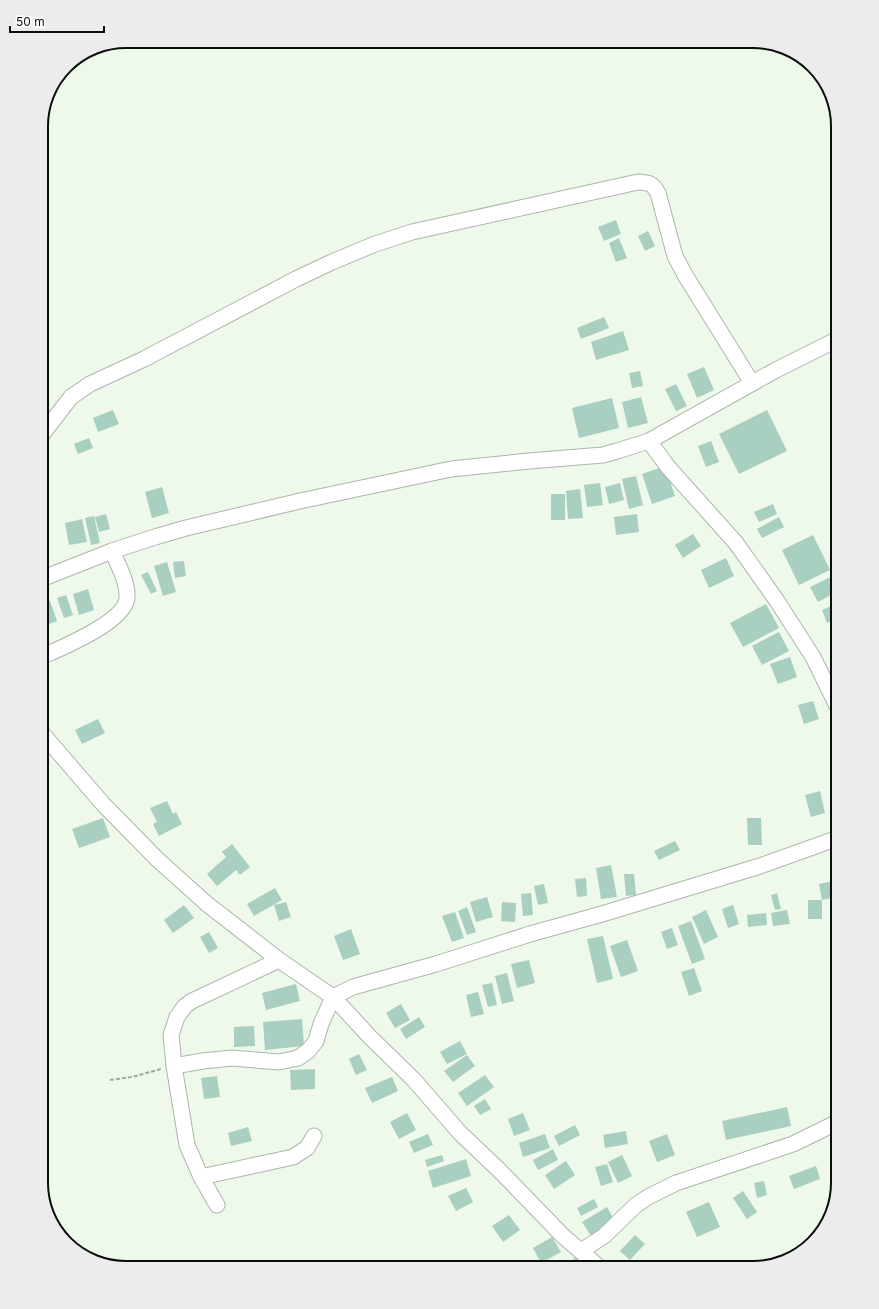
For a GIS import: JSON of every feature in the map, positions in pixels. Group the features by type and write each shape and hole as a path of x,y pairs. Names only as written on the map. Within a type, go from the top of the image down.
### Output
{"street":[{"path":"48,427 71,397 90,384 144,359 296,279 374,244 412,232 638,182 653,185 658,193 675,256 685,276 752,383"},
{"path":"48,576 112,551 186,528 387,482 452,470 528,461 603,455 634,446 649,440 752,383 831,343"},
{"path":"649,440 668,467 736,543 777,601 813,657 831,694"},
{"path":"48,654 96,630 116,616 123,606 127,599 125,582 112,551"},
{"path":"48,740 103,804 158,860 207,904 279,960 333,997 370,1037 414,1080 460,1133 499,1170 563,1236 592,1261"},
{"path":"174,1066 232,1058 279,1062 298,1058 308,1051 316,1040 333,997 353,987 436,964 530,934 602,914 760,866 831,841"},
{"path":"217,1205 201,1177 187,1145 174,1066 171,1035 176,1017 185,1006 209,992 279,960"},
{"path":"581,1251 604,1236 636,1206 648,1197 669,1186 793,1144 831,1125"},
{"path":"201,1177 293,1157 307,1148 314,1136"}],"path":[{"path":"110,1080 132,1077 174,1066"}],"building":[{"path":"616,220 621,234 604,241 598,227"},
{"path":"648,231 655,246 645,251 638,236"},
{"path":"619,238 627,258 616,262 609,243"},
{"path":"604,317 609,328 581,339 577,328"},
{"path":"623,331 629,350 596,360 591,342"},
{"path":"704,367 714,390 697,398 687,374"},
{"path":"640,371 643,386 632,388 629,373"},
{"path":"676,384 687,406 676,411 665,389"},
{"path":"641,397 648,423 628,428 622,402"},
{"path":"612,398 619,428 579,438 572,408"},
{"path":"113,410 119,424 98,432 93,418"},
{"path":"767,410 787,451 739,474 719,434"},
{"path":"89,438 93,448 78,454 74,444"},
{"path":"711,441 719,462 706,467 698,446"},
{"path":"665,466 675,496 652,504 642,474"},
{"path":"636,476 643,505 629,509 622,479"},
{"path":"600,483 603,505 587,507 584,485"},
{"path":"620,483 624,500 609,504 605,487"},
{"path":"162,487 169,513 152,518 145,492"},
{"path":"580,489 583,518 568,519 566,491"},
{"path":"551,494 565,494 565,520 551,520"},
{"path":"773,504 777,514 759,522 754,512"},
{"path":"106,514 110,529 99,532 95,517"},
{"path":"637,514 639,532 616,535 614,517"},
{"path":"94,516 100,543 91,545 85,518"},
{"path":"779,517 784,527 762,538 757,529"},
{"path":"82,519 87,542 69,545 65,523"},
{"path":"693,534 701,546 683,558 675,545"},
{"path":"813,535 830,570 799,585 782,550"},
{"path":"726,558 734,576 709,588 701,570"},
{"path":"184,561 186,576 175,578 173,562"},
{"path":"167,562 176,592 163,596 154,566"},
{"path":"148,572 157,591 151,594 141,575"},
{"path":"831,577 831,595 818,602 810,587"},
{"path":"88,589 94,610 79,615 73,594"},
{"path":"66,595 73,615 64,618 57,598"},
{"path":"50,601 57,621 48,624 48,602"},
{"path":"766,604 779,628 743,647 730,623"},
{"path":"831,606 831,621 827,623 822,610"},
{"path":"779,632 789,651 762,665 752,646"},
{"path":"790,657 797,677 778,684 770,664"},
{"path":"813,701 819,719 804,724 798,705"},
{"path":"98,719 105,733 82,744 75,730"},
{"path":"820,791 825,813 811,817 805,795"},
{"path":"167,801 173,814 176,812 182,824 159,836 153,824 157,822 150,808"},
{"path":"103,818 110,837 79,848 72,829"},
{"path":"747,818 761,818 762,845 748,845"},
{"path":"675,841 680,850 659,860 654,851"},
{"path":"232,844 250,867 240,875 236,870 217,886 207,874 226,857 222,852"},
{"path":"611,865 617,897 601,899 596,868"},
{"path":"624,874 634,874 636,895 626,896"},
{"path":"586,878 587,896 577,897 575,879"},
{"path":"831,882 831,898 822,900 819,884"},
{"path":"544,884 548,903 538,905 534,886"},
{"path":"275,888 282,900 254,916 247,904"},
{"path":"531,893 533,915 523,916 521,894"},
{"path":"777,893 781,909 775,910 771,895"},
{"path":"487,897 493,917 476,922 470,902"},
{"path":"808,900 822,900 822,919 808,919"},
{"path":"286,902 291,917 279,921 274,905"},
{"path":"502,902 516,903 515,922 501,921"},
{"path":"184,905 194,918 173,933 164,920"},
{"path":"733,905 739,924 728,928 722,909"},
{"path":"467,907 476,932 467,935 458,911"},
{"path":"706,910 718,937 704,944 692,917"},
{"path":"787,910 790,924 773,926 771,913"},
{"path":"455,912 464,938 452,942 442,916"},
{"path":"766,913 767,925 748,927 747,915"},
{"path":"691,921 705,959 692,964 678,926"},
{"path":"672,928 678,945 667,949 661,932"},
{"path":"351,929 360,954 343,960 334,936"},
{"path":"209,932 218,948 209,953 200,937"},
{"path":"603,936 613,979 597,983 587,939"},
{"path":"627,940 638,971 621,977 610,946"},
{"path":"529,960 535,983 517,988 511,964"},
{"path":"694,968 702,991 689,996 681,972"},
{"path":"507,973 514,1001 502,1004 495,976"},
{"path":"492,983 497,1005 488,1007 482,985"},
{"path":"296,984 300,1001 266,1010 262,993"},
{"path":"478,992 484,1014 471,1017 466,995"},
{"path":"401,1004 410,1020 395,1028 386,1013"},
{"path":"419,1017 425,1027 406,1039 400,1029"},
{"path":"302,1019 304,1046 265,1050 263,1022"},
{"path":"254,1026 255,1046 234,1047 234,1027"},
{"path":"460,1041 467,1054 447,1064 440,1052"},
{"path":"359,1054 367,1070 356,1075 349,1059"},
{"path":"467,1055 475,1066 453,1082 444,1071"},
{"path":"315,1069 315,1089 291,1090 290,1070"},
{"path":"485,1075 494,1087 467,1106 458,1093"},
{"path":"217,1076 220,1097 204,1099 201,1078"},
{"path":"392,1077 398,1091 372,1103 365,1088"},
{"path":"485,1099 491,1109 480,1115 474,1106"},
{"path":"787,1107 791,1126 726,1140 722,1121"},
{"path":"407,1113 416,1130 399,1139 390,1122"},
{"path":"523,1113 530,1130 514,1136 508,1119"},
{"path":"575,1125 580,1135 559,1146 554,1136"},
{"path":"248,1127 252,1141 231,1146 228,1133"},
{"path":"626,1131 628,1144 605,1148 603,1135"},
{"path":"428,1134 433,1145 414,1153 409,1142"},
{"path":"545,1134 550,1148 523,1157 519,1143"},
{"path":"667,1134 675,1155 657,1162 649,1141"},
{"path":"553,1149 558,1160 538,1170 533,1160"},
{"path":"442,1155 444,1161 427,1167 425,1160"},
{"path":"622,1155 632,1176 618,1183 608,1162"},
{"path":"466,1159 471,1176 433,1188 428,1171"},
{"path":"566,1161 575,1175 554,1189 545,1175"},
{"path":"607,1164 613,1182 601,1186 595,1167"},
{"path":"816,1166 820,1179 794,1189 789,1176"},
{"path":"764,1181 767,1195 757,1198 754,1183"},
{"path":"466,1188 473,1202 456,1211 448,1196"},
{"path":"743,1191 757,1212 747,1219 733,1198"},
{"path":"594,1199 598,1207 581,1216 577,1208"},
{"path":"709,1202 720,1227 697,1237 686,1212"},
{"path":"607,1207 615,1221 591,1236 582,1222"},
{"path":"509,1215 520,1230 503,1242 492,1226"},
{"path":"635,1235 645,1244 630,1260 620,1251"},
{"path":"552,1237 561,1252 545,1261 540,1261 533,1248"},
{"path":"578,1255 583,1261 571,1261"}]}
